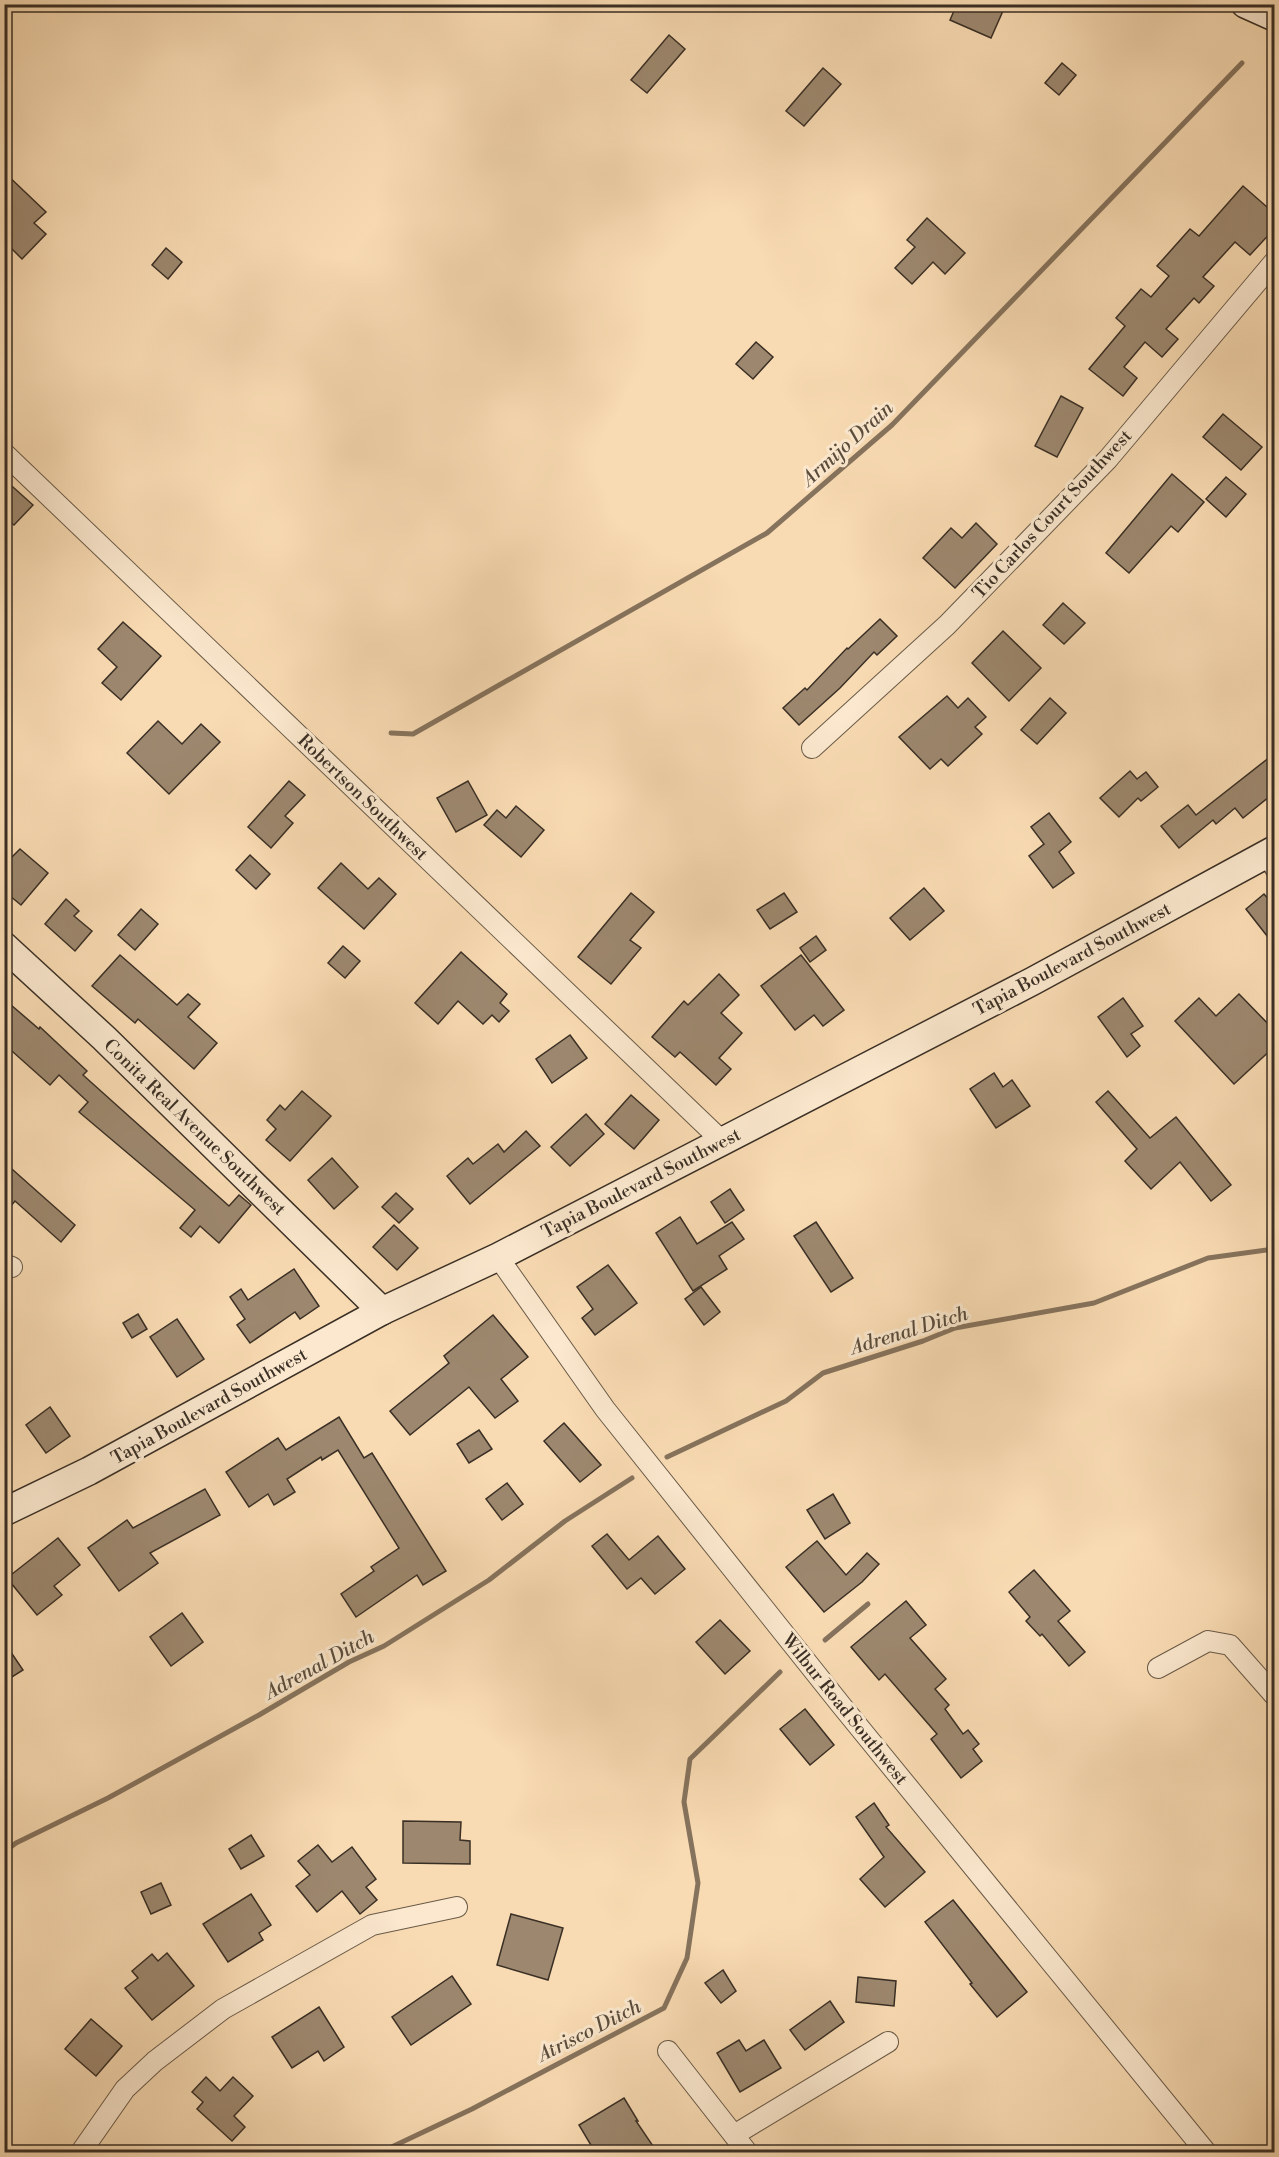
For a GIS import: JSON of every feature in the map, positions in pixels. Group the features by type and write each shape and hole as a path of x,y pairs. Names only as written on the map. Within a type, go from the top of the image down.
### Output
{"street":[{"path":"1245,4 1275,17"},
{"name":"Tio Carlos Court Southwest","path":"812,748 947,625 1108,459 1275,262"},
{"name":"Robertson Southwest","path":"4,453 722,1141"},
{"name":"Tapia Boulevard Southwest","path":"4,1512 89,1471 382,1311 498,1257 1270,861"},
{"name":"Conita Real Avenue Southwest","path":"4,946 104,1038 382,1311"},
{"name":"Wilbur Road Southwest","path":"498,1257 605,1409 841,1705 1206,2152"},
{"path":"1158,1668 1208,1641 1230,1645 1275,1695"},
{"path":"81,2152 125,2089 155,2061 223,2009 372,1925 457,1907"},
{"path":"734,2135 888,2042"},
{"path":"668,2051 747,2152"}],"building":[{"path":"957,4 1006,4 991,38 950,20"},
{"path":"669,35 685,49 647,93 631,80"},
{"path":"1062,63 1076,75 1059,95 1045,83"},
{"path":"823,68 841,84 804,126 786,111"},
{"path":"4,172 46,212 34,223 46,234 22,259 4,241"},
{"path":"1243,186 1275,214 1275,228 1250,255 1235,242 1203,277 1214,286 1199,303 1194,298 1166,329 1178,339 1162,357 1145,342 1124,367 1137,378 1123,396 1089,369 1125,326 1116,318 1141,289 1151,297 1169,276 1157,266 1190,229 1199,236"},
{"path":"927,218 965,253 945,274 933,262 912,284 895,268 915,247 907,240"},
{"path":"166,248 182,262 168,279 152,265"},
{"path":"756,342 773,357 753,379 736,364"},
{"path":"1061,396 1083,408 1057,457 1035,446"},
{"path":"1223,414 1262,447 1241,470 1203,437"},
{"path":"1172,474 1204,502 1178,532 1171,526 1129,573 1106,553"},
{"path":"1226,477 1246,494 1226,517 1206,499"},
{"path":"4,479 33,505 14,525 4,517"},
{"path":"976,523 997,544 955,588 923,558 951,528 962,538"},
{"path":"1063,603 1085,623 1064,644 1043,625"},
{"path":"880,619 897,636 877,655 874,652 840,688 799,725 783,708 805,688 807,690 847,648"},
{"path":"123,622 161,656 121,700 102,683 117,667 98,649"},
{"path":"1003,631 1041,668 1009,701 972,663"},
{"path":"947,696 958,708 968,698 986,717 975,727 982,734 948,766 941,759 930,769 899,737"},
{"path":"1050,698 1066,713 1037,744 1021,730"},
{"path":"158,721 182,744 201,724 220,742 169,794 127,753"},
{"path":"1275,753 1275,792 1243,818 1235,808 1216,824 1213,820 1179,848 1161,826 1188,805 1196,815"},
{"path":"1130,771 1137,779 1146,772 1158,787 1141,801 1138,798 1119,817 1100,798"},
{"path":"289,781 305,795 285,816 293,823 271,848 248,827"},
{"path":"468,781 487,815 456,832 437,798"},
{"path":"516,806 544,830 521,857 484,825 497,810 506,818"},
{"path":"1049,813 1071,842 1059,852 1074,873 1053,888 1029,856 1044,844 1031,827"},
{"path":"20,849 48,873 21,905 4,891 4,851 12,857"},
{"path":"250,855 270,874 256,889 236,870"},
{"path":"341,863 368,889 379,878 396,894 364,929 318,888"},
{"path":"924,888 944,911 910,940 890,918"},
{"path":"631,893 654,912 630,940 641,948 611,984 578,957"},
{"path":"784,893 797,912 770,929 757,910"},
{"path":"1264,894 1275,907 1275,946 1246,909"},
{"path":"66,899 79,911 74,916 92,931 75,951 45,924"},
{"path":"141,909 158,924 135,950 118,935"},
{"path":"816,936 826,950 810,962 800,948"},
{"path":"343,946 360,961 345,978 328,963"},
{"path":"461,952 507,994 500,1003 509,1011 499,1022 492,1015 483,1024 458,1001 438,1024 415,1003"},
{"path":"120,955 177,1005 188,994 200,1004 188,1017 217,1043 194,1069 138,1019 135,1023 92,986"},
{"path":"801,955 844,1010 823,1026 814,1015 795,1030 761,986"},
{"path":"719,974 739,995 721,1013 742,1033 719,1058 731,1069 716,1085 680,1052 675,1057 652,1037 684,1001 688,1005"},
{"path":"1239,994 1275,1031 1275,1046 1234,1084 1175,1021 1199,998 1216,1016"},
{"path":"1123,998 1143,1026 1131,1034 1140,1046 1127,1057 1098,1017"},
{"path":"4,999 39,1029 40,1027 87,1071 83,1075 229,1206 239,1195 251,1205 219,1243 200,1226 191,1237 180,1228 195,1210 79,1112 88,1102 59,1075 50,1085 4,1044"},
{"path":"570,1035 587,1058 552,1083 536,1059"},
{"path":"994,1073 1003,1087 1012,1080 1030,1106 996,1128 970,1089"},
{"path":"302,1091 331,1116 290,1161 266,1140 276,1129 267,1120 280,1105 285,1110"},
{"path":"1108,1091 1150,1138 1176,1117 1231,1185 1211,1201 1180,1162 1151,1189 1125,1161 1137,1149 1096,1102"},
{"path":"631,1095 659,1120 634,1149 605,1124"},
{"path":"586,1114 604,1134 570,1166 551,1147"},
{"path":"526,1131 540,1146 470,1204 447,1176 468,1158 473,1164 498,1144 504,1152"},
{"path":"332,1158 358,1187 334,1209 308,1180"},
{"path":"4,1162 75,1225 61,1242 15,1201 4,1214"},
{"path":"730,1189 744,1210 725,1223 711,1202"},
{"path":"396,1193 413,1209 399,1223 382,1207"},
{"path":"680,1217 697,1244 732,1222 744,1239 719,1256 727,1269 693,1291 656,1233"},
{"path":"816,1222 853,1278 831,1292 794,1236"},
{"path":"394,1225 418,1248 397,1270 373,1247"},
{"path":"608,1265 637,1303 595,1335 582,1318 593,1309 577,1287"},
{"path":"294,1269 319,1306 300,1319 295,1312 250,1343 237,1325 245,1319 230,1297 241,1289 248,1300"},
{"path":"701,1287 720,1312 704,1325 685,1299"},
{"path":"138,1314 147,1329 132,1338 123,1323"},
{"path":"493,1315 528,1357 501,1379 518,1401 495,1418 469,1387 410,1435 390,1411 449,1363 444,1356"},
{"path":"177,1319 204,1359 177,1377 150,1337"},
{"path":"50,1407 70,1436 46,1453 26,1425"},
{"path":"339,1417 364,1458 372,1453 446,1571 423,1585 417,1575 356,1617 341,1594 374,1571 371,1567 399,1548 338,1450 322,1460 321,1457 287,1479 295,1492 274,1505 268,1494 249,1507 226,1472 278,1438 286,1450"},
{"path":"564,1423 601,1465 580,1482 544,1441"},
{"path":"479,1430 492,1449 469,1463 457,1444"},
{"path":"507,1483 523,1504 502,1520 486,1499"},
{"path":"205,1489 220,1515 150,1553 158,1563 119,1591 88,1548 127,1520 133,1528"},
{"path":"833,1494 850,1523 825,1539 807,1510"},
{"path":"607,1534 629,1560 658,1536 685,1569 655,1594 641,1578 627,1589 592,1546"},
{"path":"58,1538 80,1565 54,1586 62,1595 37,1615 7,1578"},
{"path":"817,1541 846,1575 867,1553 879,1564 862,1582 824,1612 786,1567"},
{"path":"1034,1570 1070,1611 1058,1621 1085,1652 1069,1666 1042,1634 1040,1636 1026,1621 1030,1617 1009,1592"},
{"path":"906,1601 926,1625 910,1638 946,1679 935,1689 949,1705 945,1709 963,1734 968,1730 979,1744 973,1749 982,1761 961,1778 931,1739 937,1734 885,1674 879,1680 851,1647"},
{"path":"182,1613 203,1642 171,1666 150,1637"},
{"path":"720,1620 750,1651 725,1674 696,1642"},
{"path":"4,1642 23,1670 4,1682"},
{"path":"805,1709 834,1745 810,1765 780,1729"},
{"path":"874,1803 889,1825 886,1827 925,1872 885,1907 860,1879 884,1857 856,1817"},
{"path":"403,1821 461,1822 460,1840 470,1841 470,1864 403,1863"},
{"path":"251,1835 264,1856 241,1869 229,1849"},
{"path":"318,1845 332,1862 352,1847 376,1879 366,1887 377,1900 360,1914 342,1891 317,1912 296,1886 310,1875 298,1861"},
{"path":"161,1883 171,1905 151,1914 141,1892"},
{"path":"251,1894 271,1925 259,1933 263,1940 228,1962 203,1924"},
{"path":"953,1900 1027,1992 997,2017 925,1922"},
{"path":"511,1914 563,1928 548,1980 497,1965"},
{"path":"167,1953 194,1986 152,2020 125,1988 138,1978 132,1971 152,1954 158,1961"},
{"path":"723,1970 736,1991 721,2003 705,1983"},
{"path":"452,1976 471,2004 411,2045 392,2017"},
{"path":"858,1977 896,1981 894,2006 856,2002"},
{"path":"830,2001 844,2022 805,2050 790,2030"},
{"path":"319,2007 344,2047 324,2061 318,2051 292,2068 272,2037"},
{"path":"91,2019 122,2046 96,2076 65,2049"},
{"path":"739,2040 746,2051 764,2040 781,2068 740,2092 717,2053"},
{"path":"206,2077 220,2091 233,2077 253,2096 234,2116 245,2127 232,2141 197,2109 203,2102 192,2092"},
{"path":"624,2098 657,2152 595,2152 579,2125"}],"waterway":[{"name":"Armijo Drain","path":"391,733 413,734 767,533 892,425 1242,63"},
{"name":"Adrenal Ditch","path":"667,1457 786,1401 823,1373 923,1341 955,1328 1094,1303 1208,1258 1274,1249"},
{"name":"Adrenal Ditch","path":"4,1852 16,1843 108,1798 259,1715 349,1662 384,1646 489,1580 565,1521 632,1478"},
{"path":"825,1640 868,1604"},
{"name":"Atrisco Ditch","path":"381,2152 472,2109 664,2008 687,1958 698,1883 684,1802 690,1759 780,1672"}]}
